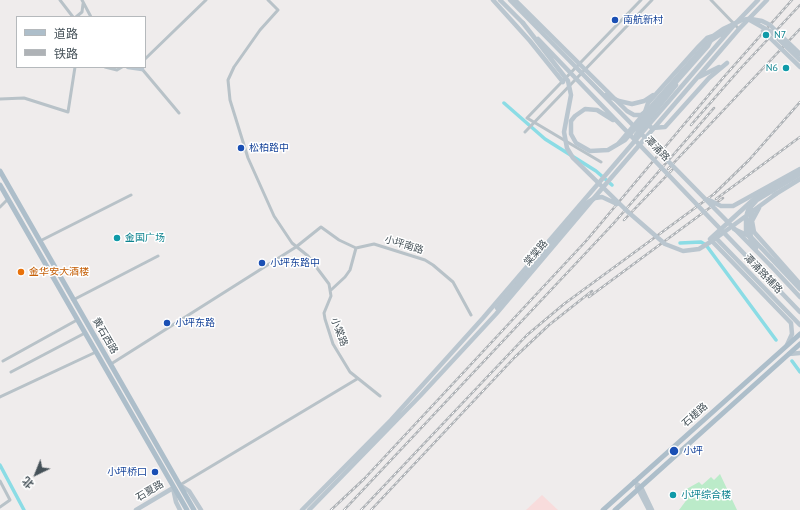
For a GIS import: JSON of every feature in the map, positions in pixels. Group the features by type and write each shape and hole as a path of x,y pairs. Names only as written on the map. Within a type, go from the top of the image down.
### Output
{"main road":[{"name":"黄石西路","path":"0,171 194,510"},
{"name":"黄石西路","path":"0,185 187,510"},
{"name":"石槎路","path":"603,510 800,334"},
{"name":"石槎路","path":"615,510 800,344"}],"street":[{"path":"60,0 72,16"},
{"path":"82,0 90,16"},
{"path":"146,58 206,0"},
{"path":"111,364 296,247 321,227 339,240 356,248 350,270 331,290 319,269 308,256 296,247 287,237 277,221 250,163 227,86 234,67 260,30 278,10 268,0"},
{"path":"493,0 530,41 563,82"},
{"name":"潭涌路","path":"500,0 800,312"},
{"name":"潭涌路","path":"510,0 800,297"},
{"path":"515,0 631,114 641,116 650,108"},
{"path":"601,162 527,118 641,0"},
{"path":"525,132 652,0"},
{"path":"711,0 739,29"},
{"name":"棠棠路","path":"302,510 391,420 483,318 735,24 758,0"},
{"name":"棠棠路","path":"309,510 477,336 739,29 767,0"},
{"path":"77,16 82,12 83,4"},
{"path":"748,19 771,32 800,60"},
{"path":"748,19 768,34 800,67"},
{"path":"697,78 727,63 709,78 669,123 657,129 652,128 646,123 644,115 648,103 707,38 713,36 730,25 748,19 762,21 770,26 800,54"},
{"path":"523,23 568,81 571,95 564,132 567,148 578,164 627,211 665,244 675,249 699,249 776,194"},
{"path":"618,144 707,43 735,24"},
{"path":"626,131 604,112 592,109 579,112 571,121 571,134 573,140 583,148 590,151 601,151 625,140 708,46 713,36"},
{"path":"0,99 24,98 68,112 75,68"},
{"path":"109,68 117,70 120,68"},
{"path":"142,68 179,113"},
{"path":"630,146 636,135 671,93 679,79"},
{"path":"591,83 612,98 632,104 644,101 659,91"},
{"path":"545,100 551,105"},
{"path":"695,188 717,205 734,206 800,174"},
{"path":"800,174 758,208 752,221 754,232 769,251 800,284"},
{"path":"787,346 792,334 791,323 710,239 745,209 755,198 800,174"},
{"path":"751,237 749,226 752,209 754,206 800,174"},
{"path":"771,266 749,238 746,231 746,217 748,210 757,200 800,174"},
{"path":"40,241 131,195"},
{"path":"477,336 497,308 585,204 595,198 602,197 611,200 627,211"},
{"path":"0,208 8,199"},
{"name":"潭涌路辅路","path":"725,225 751,237 800,289"},
{"name":"潭涌路辅路","path":"714,236 800,325"},
{"name":"小坪南路","path":"356,248 374,244 425,260 452,282 471,315"},
{"path":"73,300 158,256"},
{"name":"小棠路","path":"331,290 331,296 324,312 326,327 336,350 350,372 380,396"},
{"path":"3,361 77,320"},
{"path":"11,372 85,333"},
{"path":"0,397 96,352"},
{"path":"789,354 800,353"},
{"path":"201,510 188,491 180,485 357,379"},
{"path":"0,482 10,500 0,507"},
{"path":"634,482 652,510"},
{"path":"173,488 176,502"},
{"name":"石夏路","path":"136,510 173,488"},
{"path":"639,488 649,510"},
{"path":"164,493 170,495 180,510"}],"shaded area":[{"path":"542,495 558,510 526,510"}],"green space":[{"path":"720,474 737,510 679,510 688,498 683,491 699,482 702,485 711,477 714,480"}],"waterway":[{"path":"504,103 545,139 596,171 612,185"},
{"path":"680,243 701,242 706,245 776,340"},
{"path":"792,361 800,372"},
{"path":"0,465 24,510"}],"railway":[{"path":"331,510 364,479 586,241 723,78 792,0"},
{"path":"691,125 740,69 800,5"},
{"path":"668,169 800,29"},
{"path":"361,510 527,335 564,304 714,194 749,160 800,102"},
{"path":"344,510 613,224 714,108"},
{"path":"716,199 800,137"},
{"path":"624,220 674,168"},
{"path":"589,297 723,198"},
{"path":"371,510 515,357 549,325 592,291"}],"place":[{"name":"南航新村","path":"615,20"},
{"name":"N7","path":"766,35"},
{"name":"N6","path":"786,68"},
{"name":"松柏路中","path":"241,148"},
{"name":"金国广场","path":"117,238"},
{"name":"小坪东路中","path":"262,263"},
{"name":"金华安大酒楼","path":"21,272"},
{"name":"小坪东路","path":"167,323"},
{"name":"小坪","path":"674,451"},
{"name":"小坪桥口","path":"155,472"},
{"name":"小坪综合楼","path":"673,495"}]}
